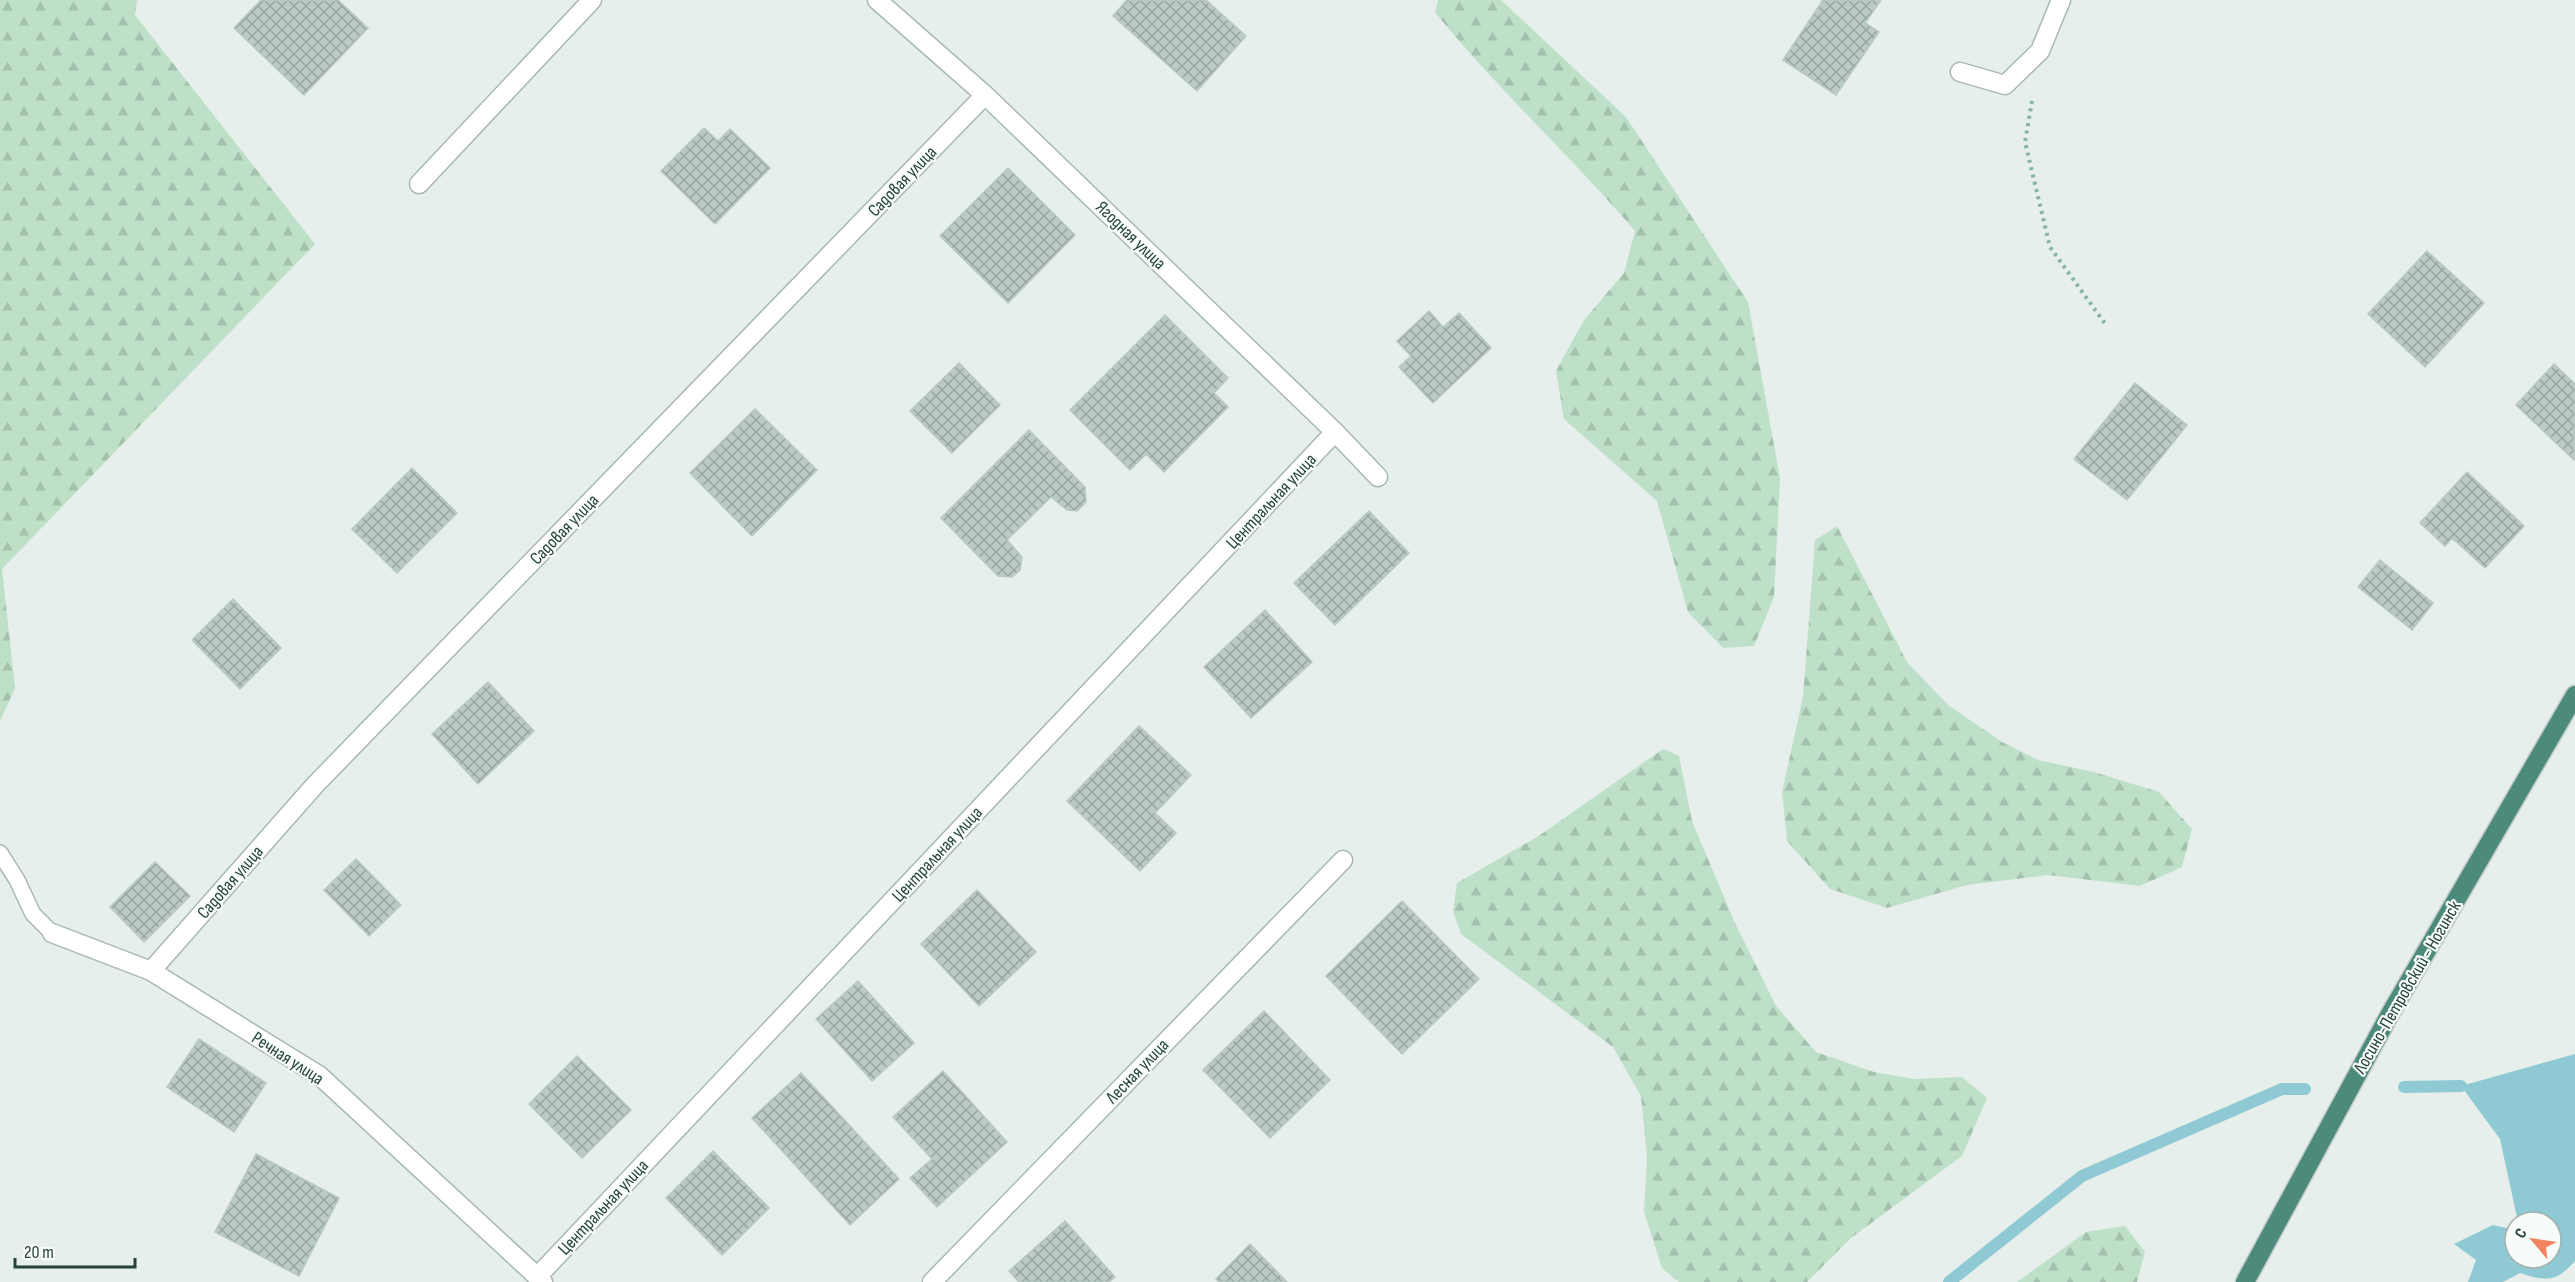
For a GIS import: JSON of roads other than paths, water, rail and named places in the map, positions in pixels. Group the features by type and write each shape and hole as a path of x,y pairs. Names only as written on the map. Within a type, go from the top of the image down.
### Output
{"highway":[{"name":"Лосино-Петровский - Ногинск","path":"2245,1282 2390,1014 2575,696"}],"street":[{"path":"419,184 592,0"},
{"name":"Ягодная улица","path":"877,0 985,95 1335,432 1378,477"},
{"path":"1959,72 2005,86 2040,51 2061,0"},
{"name":"Садовая улица","path":"151,971 315,785 985,95"},
{"name":"Центральная улица","path":"541,1279 1335,432"},
{"name":"Лесная улица","path":"932,1282 1343,860"},
{"name":"Речная улица","path":"52,933 151,971 320,1076 541,1279"}],"lane":[{"path":"0,853 17,880 33,914 52,933"}],"water":[{"path":"2575,1054 2575,1261 2562,1273 2544,1279 2520,1273 2503,1282 2468,1282 2476,1260 2454,1244 2493,1225 2503,1227 2503,1270 2563,1270 2563,1210 2515,1210 2500,1139 2461,1086"}],"waterway":[{"path":"2404,1087 2461,1086"},
{"path":"1949,1282 2082,1176 2282,1089 2305,1089"}]}
